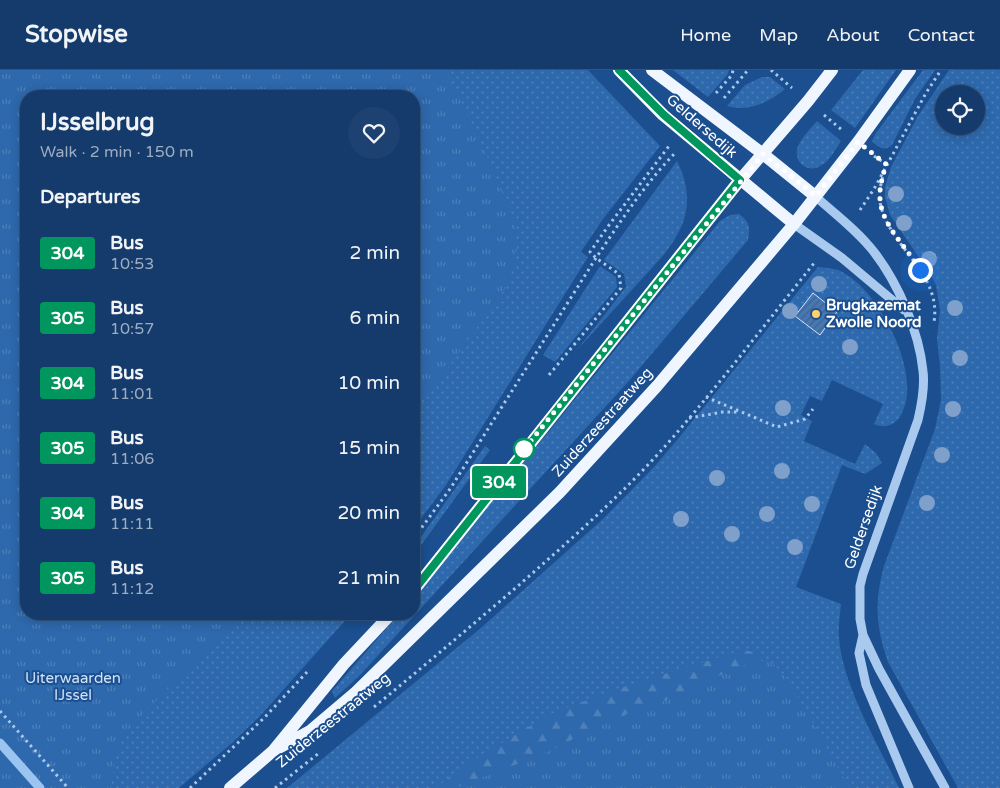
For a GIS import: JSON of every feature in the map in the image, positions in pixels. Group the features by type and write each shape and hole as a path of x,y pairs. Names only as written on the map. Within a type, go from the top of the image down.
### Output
{"main road":[{"name":"Geldersedijk","path":"619,70 664,115 794,224"},
{"name":"Geldersedijk","path":"652,70 816,196"},
{"path":"420,582 740,180 832,70"},
{"name":"Zuiderzeestraatweg","path":"273,751 310,731 356,692 560,492 657,386 794,224 858,142 910,70"},
{"name":"Zuiderzeestraatweg","path":"230,788 273,751 344,664 385,620"}],"street":[{"name":"Geldersedijk","path":"816,196 873,250 888,273 908,314 920,350 924,372 923,398 918,420 863,574 859,603 863,635 894,697 945,788"},
{"name":"Geldersedijk","path":"794,224 887,294 908,314"},
{"path":"863,635 859,653 866,685 909,788"}],"path":[{"path":"706,112 732,75 733,70"},
{"path":"706,112 748,70"},
{"path":"771,70 886,164"},
{"path":"920,350 927,344 932,327 935,311 933,295 915,260 895,236 883,212 880,189 886,164 941,70"},
{"path":"549,375 622,288 619,274 590,252 654,164 686,134"},
{"path":"420,530 450,488 596,258 686,134"},
{"name":"Zuiderzeestraatweg","path":"368,712 428,663 593,520 666,444 827,247"},
{"path":"706,396 777,427 805,419 812,409"},
{"path":"688,418 723,412 742,412"},
{"path":"190,788 257,725 310,669"},
{"path":"0,712 68,788"},
{"name":"Zuiderzeestraatweg","path":"275,788 323,749"}],"green space":[{"path":"0,70 588,70 660,146 603,219 581,252 588,257 446,485 420,520 420,90 20,90 20,620 346,620 260,716 179,788 0,788"},
{"name":"Uiterwaarden IJssel","path":"0,70 445,70 471,121 501,188 515,227 517,249 510,277 504,290 420,407 420,90 20,90 20,620 240,620 144,712 122,741 115,758 111,788 0,788"},
{"path":"673,70 729,70 728,74 708,97"},
{"path":"863,70 896,70 855,128 831,110"},
{"path":"923,70 935,70 915,99 892,145 887,148 879,147 872,141 876,133"},
{"path":"949,70 1000,70 1000,788 958,788 888,662 879,626 879,591 884,566 935,429 941,400 937,339 940,310 936,285 890,215 885,197 885,187 891,167 918,116 935,91 935,135 985,135 985,85 939,85"},
{"path":"762,77 770,77 785,89 758,105 743,108 727,106 745,85"},
{"path":"817,121 841,141 825,163 817,168 807,168 799,162 797,157 798,146"},
{"path":"677,161 683,175 687,200 686,212 677,235 661,258 577,350 626,287 624,274 604,260"},
{"path":"739,214 745,220 748,225 748,240 628,382 420,609 420,590 720,221 730,215"},
{"path":"600,266 616,277 617,287 555,362 543,355"},
{"path":"818,267 841,271 870,296 882,313 900,351 907,389 905,405 900,416 895,422 886,426 874,424 883,404 832,380 822,401 810,396 801,415 812,421 804,441 855,464 865,444 876,453 882,463 865,474 842,465 796,587 841,604 839,638 847,676 863,715 899,788 287,788 482,627 603,519 655,466"},
{"path":"485,446 490,450 420,547 420,538"},
{"path":"394,620 410,620 360,675 335,698 332,691"},
{"path":"743,650 759,653 773,682 669,788 436,788 462,767 550,714 632,684"},
{"path":"757,661 771,661 788,681 849,788 455,788 546,753 612,719 655,705 736,668"}],"building":[{"name":"Brugkazemat Zwolle Noord","path":"813,293 837,312 820,335 795,316"}],"waterway":[{"path":"0,743 40,788"}],"bus line":[{"name":"304","path":"420,582 740,180 664,115 619,70"}],"place":[{"name":"Brugkazemat Zwolle Noord","path":"816,314"}],"route":[{"path":"524,449 522,452 763,154 816,196 858,142 869,153 886,164 880,189 883,212 895,236 915,260 920,270"}]}
